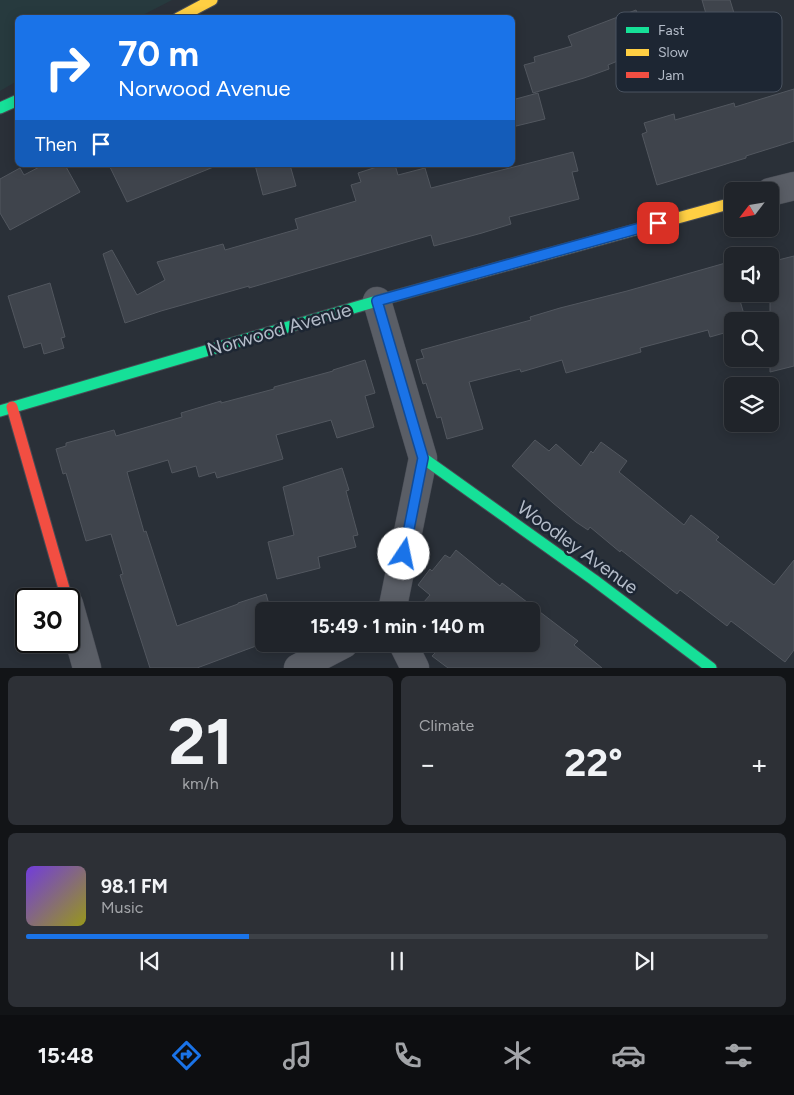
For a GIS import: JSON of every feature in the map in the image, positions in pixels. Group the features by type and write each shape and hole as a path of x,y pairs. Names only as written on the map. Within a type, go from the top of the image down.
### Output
{"street":[{"path":"184,15 212,0"},
{"path":"0,108 15,101"},
{"path":"779,190 794,186"},
{"name":"Norwood Avenue","path":"0,411 377,301 724,205"},
{"path":"377,301 423,458 394,602"},
{"path":"12,407 64,588"},
{"name":"Woodley Avenue","path":"423,458 594,580 711,668"},
{"path":"80,643 87,668"},
{"path":"298,668 329,652"},
{"path":"407,652 415,668"}],"green space":[{"path":"0,0 172,0 143,15 15,15 15,82 0,91"}],"building":[{"path":"702,0 730,0 734,12 705,12"},
{"path":"616,18 616,62 608,65 609,69 533,93 524,65 535,62 534,57 572,46 568,36"},
{"path":"794,89 794,141 746,156 746,158 657,185 642,134 647,132 644,123 674,114 675,120 734,103 735,107"},
{"path":"538,93 545,119 515,126 515,99"},
{"path":"573,152 578,171 572,172 579,199 509,217 511,224 482,233 434,246 431,235 249,288 249,286 161,311 125,323 103,254 112,250 137,295 165,280 157,262 223,244 225,250 298,229 295,219 356,201 351,185 361,182 358,173 377,167 396,167 398,175 425,168 431,188"},
{"path":"39,167 66,167 80,192 10,230 0,213 0,179 20,168 24,175"},
{"path":"110,167 214,167 127,202"},
{"path":"256,167 291,167 296,186 263,195"},
{"path":"794,256 794,366 770,372 770,367 779,367 779,312 770,312 770,302 779,302 779,260"},
{"path":"724,263 724,302 740,302 743,312 724,312 724,333 710,337 708,330 640,348 641,352 566,373 562,360 521,372 520,369 469,382 483,429 447,439 441,417 437,418 426,383 423,384 416,360 424,358 421,350 531,320 530,317 560,308"},
{"path":"50,283 65,337 61,338 64,348 44,354 41,343 24,348 8,296"},
{"path":"365,360 375,393 365,396 374,427 337,438 331,420 276,435 283,459 217,478 215,472 199,477 196,466 172,473 168,460 127,472 144,532 146,531 177,626 266,594 268,602 255,602 255,646 197,668 150,668 120,575 123,574 111,534 86,541 66,473 63,474 56,449 66,446 66,443 114,430 116,436 182,417 181,413 221,401 221,403 274,389 274,387"},
{"path":"535,440 549,451 556,444 581,466 591,451 593,453 601,442 627,461 619,472 684,525 691,515 719,537 716,540 774,585 794,560 794,650 785,662 731,621 727,626 680,590 677,594 621,550 620,552 590,527 588,530 553,503 512,466"},
{"path":"342,468 349,490 346,491 358,535 353,536 356,547 318,557 320,568 277,579 268,542 294,535 283,487"},
{"path":"456,550 500,586 502,583 527,602 424,602 430,595 418,585 430,569 432,571 445,555 450,558"},
{"path":"540,612 578,641 574,645 602,668 448,668 432,656 435,653 540,652"}],"traffic: fast":[{"path":"0,108 15,101"},
{"path":"0,411 475,274"},
{"path":"423,458 594,580 711,668"}],"traffic: slow":[{"path":"184,15 212,0"},
{"path":"475,274 724,205"}],"traffic: jam":[{"path":"12,407 64,588"}],"route":[{"path":"404,554 423,458 377,301 658,223"}]}
